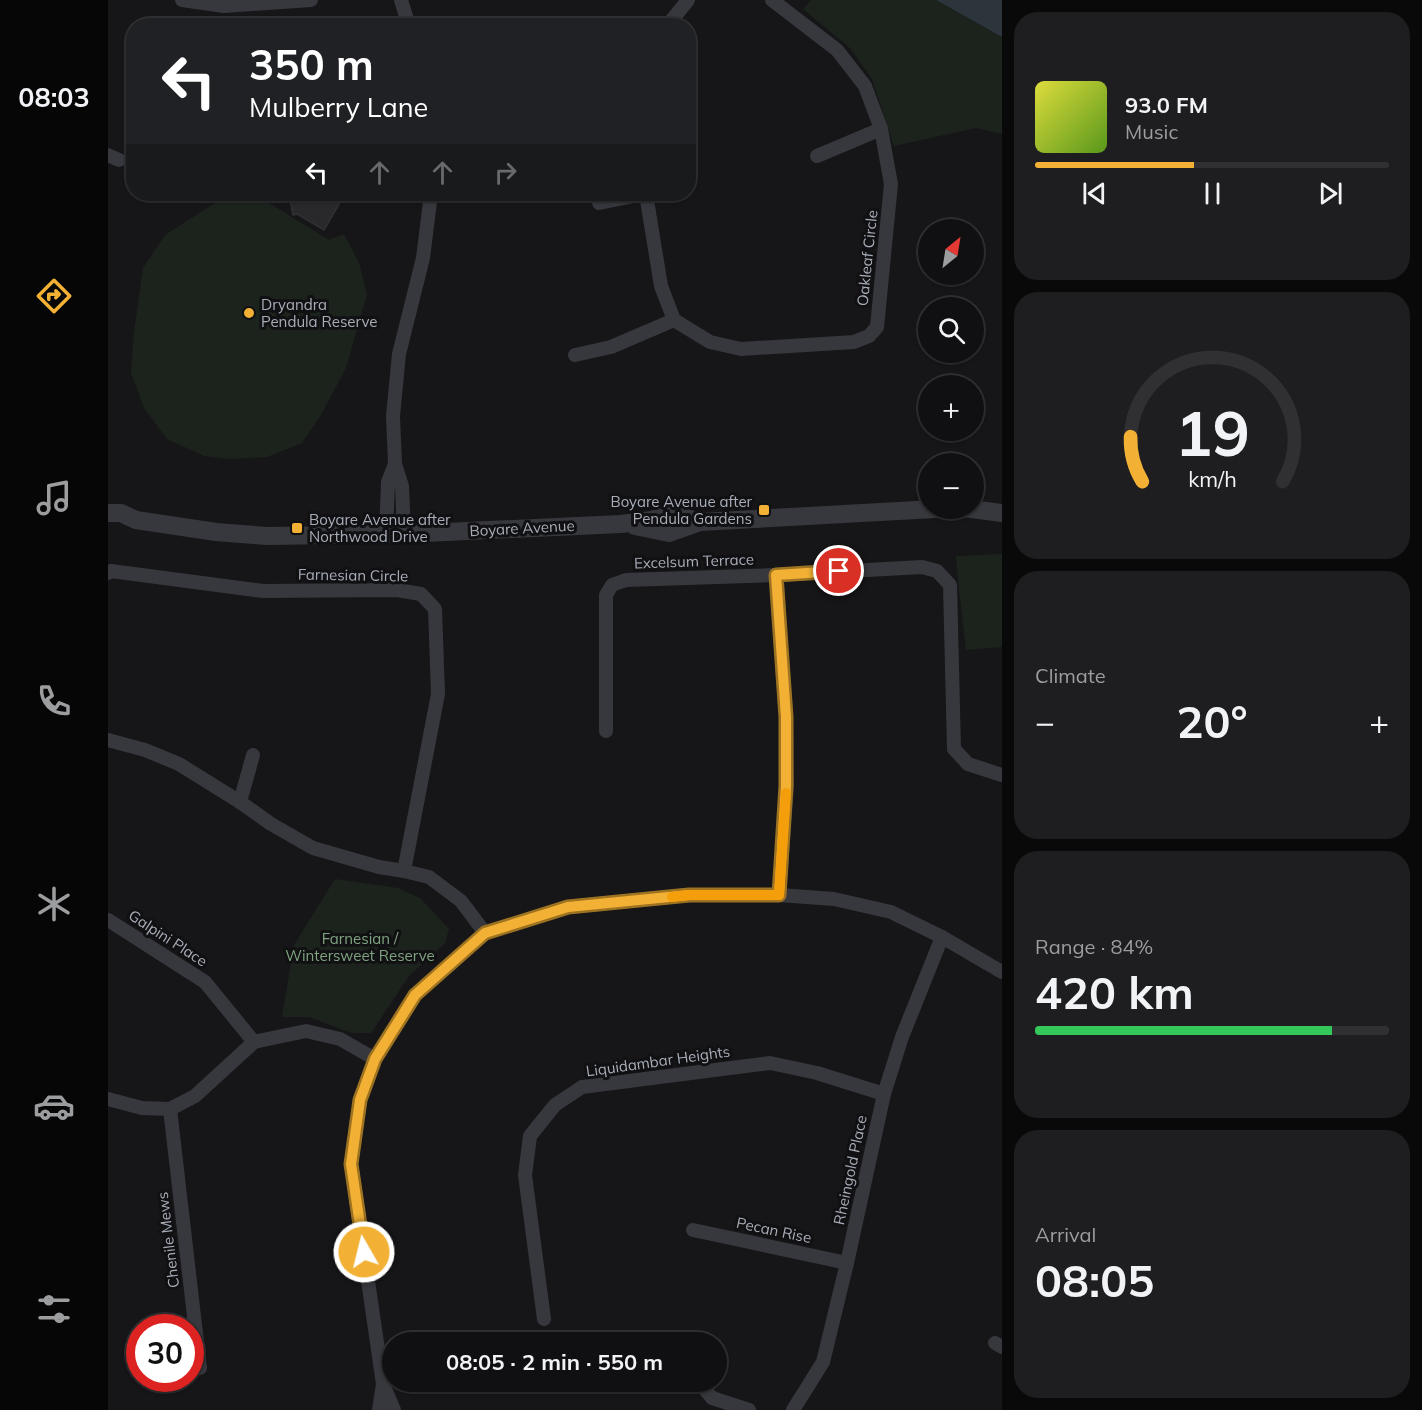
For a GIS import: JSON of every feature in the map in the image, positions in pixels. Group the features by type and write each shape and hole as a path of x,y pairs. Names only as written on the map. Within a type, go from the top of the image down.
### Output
{"street":[{"path":"182,0 224,6 310,0"},
{"path":"401,0 407,18"},
{"path":"673,18 688,0"},
{"name":"Oakleaf Circle","path":"674,320 710,342 741,349 854,342 869,336 877,327 891,184 881,129 865,86 837,51 772,0"},
{"path":"817,156 881,129"},
{"path":"395,534 402,486 394,464 393,416 399,354 423,258 430,201"},
{"path":"599,203 609,201"},
{"path":"575,355 611,347 674,320 661,286 646,201"},
{"name":"Boyare Avenue","path":"108,513 121,513 136,520 216,532 267,536 395,534 621,524 669,533 700,522 918,510"},
{"path":"984,511 1001,513"},
{"name":"Boyare Avenue","path":"108,527 128,524 136,520"},
{"name":"Excelsum Terrace","path":"606,731 606,595 612,585 626,580 922,567 937,571 950,585 954,749 968,764 1002,775"},
{"name":"Farnesian Circle","path":"108,573 111,571 263,591 397,590 421,594 435,609 438,694 404,871"},
{"path":"776,575 786,717 786,786 779,895"},
{"path":"108,740 145,750 179,764 271,824 313,848 379,867 429,878 461,901 485,933"},
{"path":"240,802 253,755"},
{"path":"382,1377 351,1164 360,1100 375,1059 415,995 485,933 568,907 689,895 779,895 834,898 891,912 942,937 1002,972"},
{"name":"Galpini Place","path":"108,920 205,982 254,1042"},
{"name":"Rheingold Place","path":"793,1410 823,1362 884,1094 902,1037 942,937"},
{"path":"108,1099 142,1108 170,1109 195,1096 254,1042 306,1031 340,1039 375,1059"},
{"name":"Liquidambar Heights","path":"544,1319 525,1175 530,1136 555,1105 582,1088 770,1063 817,1073 884,1094"},
{"name":"Chenile Mews","path":"170,1109 194,1314"},
{"name":"Pecan Rise","path":"693,1230 847,1263"},
{"path":"378,1410 382,1389"},
{"path":"386,1392 394,1410"},
{"path":"707,1392 712,1398 749,1410"}],"green space":[{"path":"811,0 936,0 1002,37 1002,134 976,128 894,146 872,79 850,48 803,9"},
{"name":"Dryandra Pendula Reserve","path":"215,203 269,203 329,240 344,234 359,263 367,294 346,368 321,415 302,443 267,457 231,459 204,456 167,439 144,408 131,373 143,268 165,235"},
{"path":"1002,554 1002,647 966,650 956,556"},
{"name":"Farnesian / Wintersweet Reserve","path":"335,879 398,888 420,898 449,929 445,943 409,976 371,1033 352,1033 309,1017 282,1017 294,945"}],"shaded area":[{"path":"936,0 1002,0 1002,37"}],"building":[{"path":"290,201 341,201 324,230 297,214 293,215"}],"slow traffic":[{"path":"672,897 779,895 786,793"}],"place":[{"name":"Dryandra Pendula Reserve","path":"249,313"},
{"name":"Boyare Avenue after Pendula Gardens","path":"764,510"},
{"name":"Boyare Avenue after Northwood Drive","path":"297,528"}],"route":[{"path":"364,1252 351,1164 360,1100 375,1059 415,995 485,933 568,907 689,895 779,895 786,786 786,717 776,575 839,571"}]}
